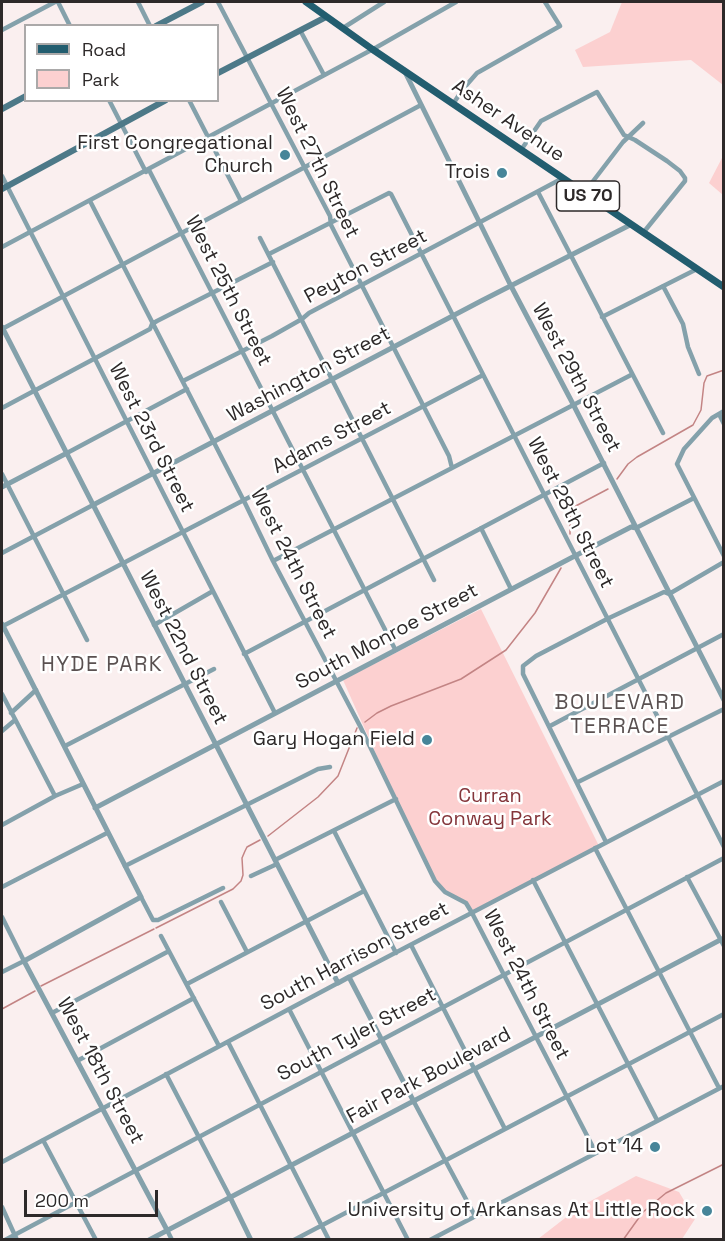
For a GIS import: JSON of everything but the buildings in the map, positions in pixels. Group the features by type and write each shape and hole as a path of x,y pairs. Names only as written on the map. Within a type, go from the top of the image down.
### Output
{"main road":[{"path":"160,24 202,2"},
{"name":"Asher Avenue","path":"305,2 372,50 404,69 723,287"},
{"name":"US 70","path":"311,2 319,12"},
{"path":"219,72 326,17"},
{"path":"2,109 24,97"},
{"path":"4,188 162,102"}],"street":[{"path":"2,30 56,2 69,24"},
{"path":"138,2 149,24"},
{"name":"West 27th Street","path":"218,2 330,216 330,222 449,456 452,468"},
{"path":"343,28 384,2"},
{"path":"2,247 209,138 456,2"},
{"path":"453,104 477,73 560,26 545,2"},
{"path":"300,30 324,75"},
{"name":"West 29th Street","path":"404,69 510,286 604,463 723,700"},
{"path":"521,150 541,121 597,92 621,132 667,161 685,178 644,233"},
{"name":"West 25th Street","path":"110,102 182,232 395,650"},
{"path":"190,102 241,201"},
{"path":"2,328 421,105"},
{"path":"584,193 628,138 643,123"},
{"name":"West 23rd Street","path":"2,176 4,188 30,232 275,713"},
{"name":"Peyton Street","path":"183,381 563,178"},
{"path":"538,192 663,434"},
{"name":"West 28th Street","path":"330,222 389,193 392,196 723,847"},
{"name":"West 24th Street","path":"90,201 439,886 466,903 472,913 596,1153"},
{"path":"269,254 330,222"},
{"name":"Washington Street","path":"2,553 630,225"},
{"path":"260,238 434,580"},
{"path":"2,408 150,329 152,324 273,262"},
{"path":"602,317 697,269"},
{"path":"663,286 683,324 688,347 699,374"},
{"name":"West 22nd Street","path":"2,328 338,983"},
{"name":"Adams Street","path":"2,625 483,375"},
{"path":"273,561 632,375"},
{"path":"4,486 187,389"},
{"path":"721,412 723,424"},
{"path":"721,412 682,451 677,464 723,556"},
{"path":"244,654 604,463"},
{"path":"2,474 4,486 33,536 87,640"},
{"name":"South Monroe Street","path":"95,808 574,556 694,498"},
{"path":"481,528 511,589"},
{"path":"606,842 522,668 525,663 536,656 664,592 669,594 723,562"},
{"path":"154,625 213,591"},
{"path":"2,625 153,920 168,916 223,888"},
{"path":"550,726 723,634"},
{"path":"64,746 214,669"},
{"path":"11,713 36,690"},
{"path":"2,694 55,796"},
{"path":"578,782 723,709"},
{"path":"2,731 15,720"},
{"path":"124,866 318,769 330,767"},
{"name":"South Harrison Street","path":"2,1162 723,781"},
{"path":"2,825 55,796 83,784"},
{"path":"251,876 396,799"},
{"path":"334,831 396,953"},
{"path":"2,887 107,833"},
{"path":"430,1239 721,1087 689,1032 595,848"},
{"name":"South Tyler Street","path":"5,1239 16,1237 199,1136 723,858"},
{"path":"687,877 722,939 723,946"},
{"path":"533,880 657,1120"},
{"path":"187,984 364,891"},
{"path":"2,972 141,897"},
{"path":"221,902 247,952"},
{"name":"West 18th Street","path":"2,917 172,1239"},
{"path":"161,936 219,1046"},
{"name":"Fair Park Boulevard","path":"149,1239 722,939"},
{"path":"411,945 505,1129"},
{"path":"52,1013 169,951"},
{"path":"349,977 475,1216"},
{"path":"77,1061 194,998"},
{"path":"289,1009 408,1239"},
{"path":"294,1239 723,1014"},
{"path":"228,1042 328,1239"},
{"path":"166,1074 251,1239"},
{"path":"43,1140 96,1239"},
{"path":"2,1208 16,1237"}],"green space":[{"path":"622,2 723,2 723,85 691,60 583,67 575,50 610,32"},
{"path":"723,156 723,195 709,183"},
{"name":"Curran Conway Park","path":"481,609 599,846 472,913 465,903 439,886 396,799 343,680"},
{"path":"636,1176 679,1192 695,1219 682,1239 538,1239 578,1208"}],"waterway":[{"path":"617,479 628,464 637,457 693,425 701,410 707,376 724,370"},
{"path":"570,534 570,509 608,489"},
{"path":"365,722 391,706 461,679 506,650 535,613 561,568"},
{"path":"268,836 318,797 338,776 357,728"},
{"path":"156,928 233,889 241,881 242,858 247,847 260,840"},
{"path":"41,986 154,929"},
{"path":"2,1009 35,991"},
{"path":"623,1240 643,1212 666,1193 724,1164"}],"place":[{"name":"First Congregational Church","path":"285,155"},
{"name":"Trois","path":"502,173"},
{"name":"Gary Hogan Field","path":"427,740"},
{"name":"Lot 14","path":"655,1147"},
{"name":"University of Arkansas At Little Rock","path":"707,1211"}],"district":[{"name":"HYDE PARK","path":"102,665"},
{"name":"BOULEVARD TERRACE","path":"620,715"}]}
